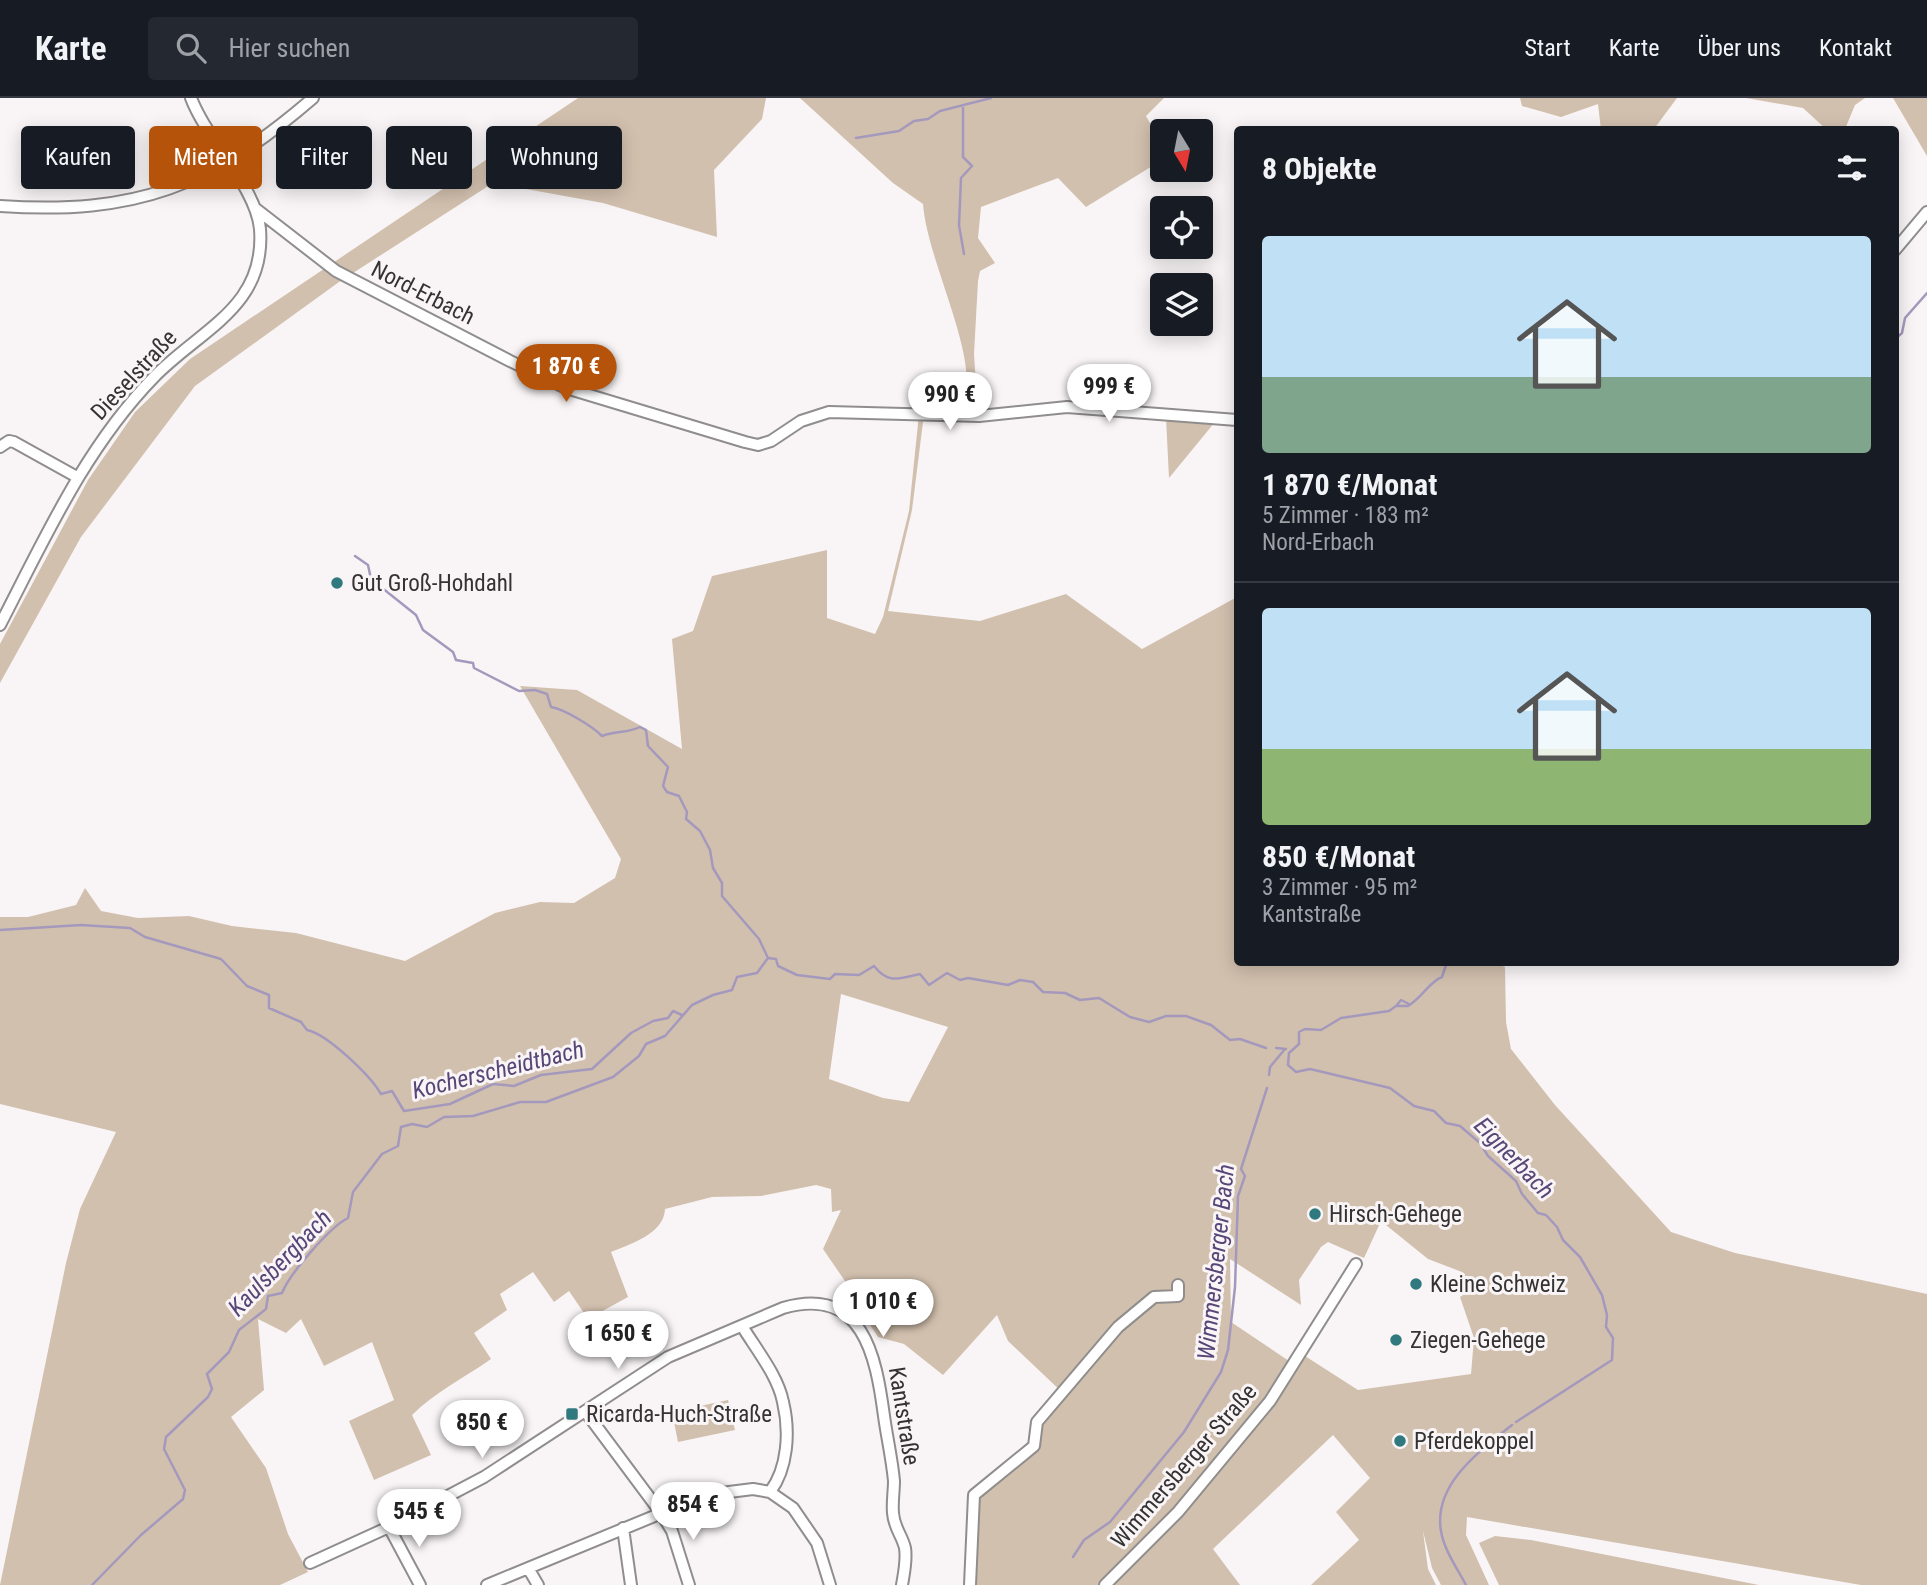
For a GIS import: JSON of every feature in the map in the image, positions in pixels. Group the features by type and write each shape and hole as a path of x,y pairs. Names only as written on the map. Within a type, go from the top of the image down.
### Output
{"street":[{"name":"Dieselstraße","path":"191,98 206,126"},
{"path":"262,138 313,98"},
{"path":"0,206 45,209 114,205 171,189"},
{"name":"Dieselstraße","path":"0,625 77,477 104,436 154,377 243,299 255,274 259,257 256,209 243,189"},
{"name":"Nord-Erbach","path":"256,209 336,271 566,388 745,443 758,445 771,441 801,421 829,412 979,416 1067,407 1234,421"},
{"path":"1899,245 1927,212"},
{"path":"0,447 9,441 14,442 77,477"},
{"name":"Wimmersberger Straße","path":"1105,1585 1178,1512 1270,1401 1356,1264"},
{"path":"970,1585 974,1496 1034,1446 1037,1422 1118,1327 1154,1297 1178,1296 1178,1285"},
{"name":"Kantstraße","path":"310,1563 389,1527 484,1478 668,1357 800,1303 817,1304 845,1313 854,1320 865,1337 878,1375 894,1483 893,1516 896,1533 905,1548 902,1585"},
{"path":"742,1326 783,1402 785,1455 776,1484 770,1492"},
{"path":"585,1411 662,1513 672,1531 689,1585"},
{"path":"487,1585 662,1513 721,1493 753,1489 770,1492 793,1508 812,1535 830,1585"},
{"path":"389,1527 420,1585"},
{"path":"623,1528 631,1585"},
{"path":"528,1568 538,1585"}],"shaded area":[{"path":"578,98 766,98 762,119 714,170 717,237 603,203 526,189 622,189 622,126 536,126"},
{"path":"800,98 1164,98 1146,116 1150,123 1150,167 1086,207 1058,178 981,207 978,238 995,263 980,271 978,281 974,354 978,415 951,416 966,394 967,374 957,327 926,226 923,204 893,183"},
{"path":"1520,98 1677,98 1656,126 1601,126 1598,104 1561,117 1522,106"},
{"path":"1746,98 1865,98 1855,105 1846,126 1823,126 1803,108"},
{"path":"1893,98 1927,98 1927,156"},
{"path":"486,160 486,188 339,282 195,386 81,537 0,683 0,644 88,480 135,412 190,359 443,189 472,189 472,169"},
{"path":"919,414 924,414 912,510 888,611 980,621 1066,594 1142,649 1234,599 1234,966 1505,967 1506,1022 1511,1049 1555,1105 1671,1232 1735,1253 1927,1294 1927,1585 1861,1585 1467,1517 1466,1535 1489,1585 1441,1585 1432,1568 1423,1531 1428,1569 1436,1585 1311,1585 1359,1540 1336,1512 1370,1478 1333,1435 1213,1549 1240,1585 977,1585 977,1503 994,1483 1036,1447 1043,1425 1065,1395 1008,1341 997,1315 943,1375 904,1344 878,1337 861,1311 858,1300 823,1249 841,1210 832,1212 831,1189 816,1185 761,1196 712,1197 665,1209 659,1225 645,1237 611,1252 628,1297 588,1319 569,1291 554,1302 533,1272 500,1294 507,1310 474,1333 491,1359 440,1392 412,1415 431,1455 374,1480 349,1421 394,1400 372,1342 324,1366 301,1319 286,1333 258,1319 264,1390 231,1417 266,1468 288,1534 308,1572 280,1585 0,1585 66,1263 80,1209 116,1132 0,1104 0,917 28,917 76,905 85,888 101,911 138,918 189,916 232,926 296,933 405,961 495,913 540,902 574,903 615,878 621,859 520,686 577,690 682,749 672,639 693,631 712,576 827,550 827,618 875,634 883,617 909,511","holes":["841,994 948,1027 909,1102 883,1098 829,1079","1381,1221 1428,1259 1462,1272 1472,1289 1460,1297 1474,1338 1471,1374 1358,1390 1298,1353 1292,1363 1231,1322 1230,1259 1301,1305 1299,1280 1321,1247 1328,1242 1364,1258"]},
{"path":"1166,418 1215,422 1169,478"},
{"path":"728,1400 735,1430 678,1442 672,1412"},
{"path":"1495,1536 1531,1540 1759,1585 1499,1585 1479,1543"}],"waterway":[{"path":"856,138 899,131 914,121 928,119 940,111 991,98"},
{"path":"963,108 963,157 972,166 961,178 959,225 964,254"},
{"name":"Eignerbach","path":"1899,336 1905,318 1927,293"},
{"path":"355,556 368,565 371,579 416,615 423,630 453,652 456,660 473,663 474,668 519,691 535,690 547,694 551,707 578,718 602,736 640,727 646,730 648,746 668,767 663,786 667,792 679,796 687,812 686,819 700,831 710,850 713,868 722,883 722,896 759,939 768,958 776,959 778,966 797,975 830,979 835,974 859,975 874,966 885,976 895,979 920,974 929,985 947,973 960,980 968,978 1008,985 1020,980 1033,982 1043,992 1065,993 1080,1000 1099,998 1130,1017 1149,1022 1166,1016 1186,1016 1211,1025 1230,1040 1240,1039 1266,1048"},
{"name":"Kocherscheidtbach","path":"0,930 81,925 130,928 145,937 221,959 247,986 269,995 269,1008 301,1022 307,1030 336,1047 358,1066 381,1094 392,1091 404,1111 450,1104 493,1084 514,1086 541,1075 592,1069 631,1033 653,1021 668,1018 673,1011 682,1015"},
{"name":"Kaulsbergbach","path":"92,1585 141,1535 183,1499 185,1490 164,1449 166,1437 208,1397 212,1389 207,1374 229,1352 239,1330 266,1309 268,1296 282,1293 311,1251 348,1218 353,1192 382,1154 398,1146 401,1127 412,1124 427,1127 444,1117 473,1116 520,1102 546,1102 613,1077 639,1056 646,1044 665,1036 692,1005 732,990 737,977 757,973 768,958"},
{"name":"Eignerbach","path":"1446,966 1442,977 1408,1006 1396,1006 1389,1011 1341,1018 1321,1030 1305,1029 1299,1032 1299,1044 1289,1053 1288,1065 1296,1072 1310,1069 1390,1088 1414,1106 1434,1111 1446,1123 1460,1126 1516,1181 1522,1194 1538,1213 1546,1215 1557,1227 1563,1240 1580,1257 1602,1295 1607,1315 1606,1327 1613,1338 1612,1360 1516,1422"},
{"name":"Eignerbach","path":"1396,1006 1401,1000 1409,1004"},
{"name":"Wimmersberger Bach","path":"1276,1048 1286,1049"},
{"name":"Wimmersberger Bach","path":"1269,1075 1270,1067 1285,1049"},
{"name":"Wimmersberger Bach","path":"1073,1557 1084,1540 1110,1522 1184,1432 1221,1372 1228,1350 1235,1287 1238,1196 1245,1176 1241,1169 1267,1088"},
{"name":"Eignerbach","path":"1466,1585 1448,1552 1441,1531 1440,1514 1444,1498 1473,1458 1512,1425"}],"place":[{"name":"Gut Groß-Hohdahl","path":"337,583"},
{"name":"Hirsch-Gehege","path":"1315,1214"},
{"name":"Kleine Schweiz","path":"1416,1284"},
{"name":"Ziegen-Gehege","path":"1396,1340"},
{"name":"Ricarda-Huch-Straße","path":"572,1414"},
{"name":"Pferdekoppel","path":"1400,1441"}]}
